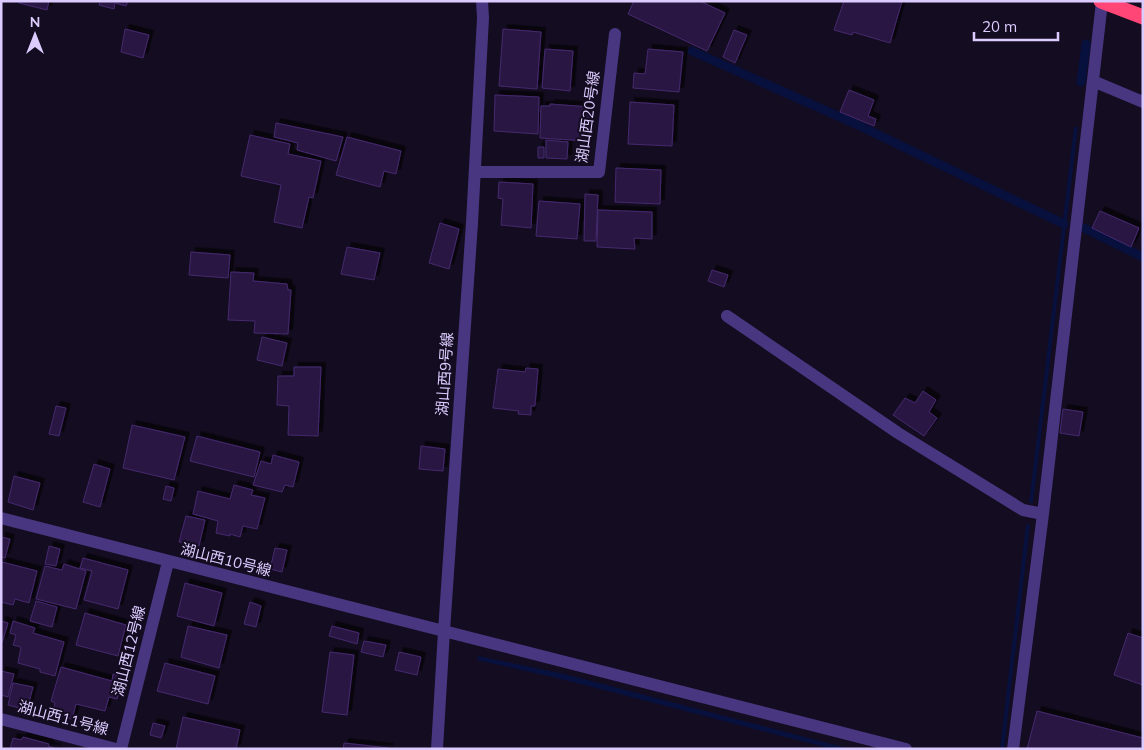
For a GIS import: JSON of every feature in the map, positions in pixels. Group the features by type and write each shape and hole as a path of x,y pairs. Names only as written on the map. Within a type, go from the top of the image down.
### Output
{"highway":[{"path":"1101,1 1143,17"}],"street":[{"name":"湖山西9号線","path":"437,749 475,172 483,18 482,1"},
{"path":"1013,749 1101,1"},
{"name":"湖山西20号線","path":"475,172 599,172 615,34"},
{"path":"1093,81 1143,102"},
{"path":"727,316 906,438 1022,510 1042,514"},
{"name":"湖山西10号線","path":"1,518 906,749"},
{"name":"湖山西12号線","path":"121,749 168,562"},
{"name":"湖山西11号線","path":"1,719 116,749"}],"shaded area":[{"path":"1074,127 1078,127 1033,503 1029,503"},
{"path":"1026,524 1030,525 1004,749 1000,749"},
{"path":"478,656 565,674 851,749 832,749 565,680 477,660"}],"building":[{"path":"19,1 49,1 47,10 19,3"},
{"path":"100,1 128,1 126,6 115,3 114,9 99,5"},
{"path":"634,1 700,1 725,13 707,51 628,14"},
{"path":"844,1 902,1 890,43 853,32 852,35 834,30"},
{"path":"125,29 149,35 143,58 121,52"},
{"path":"503,29 541,32 537,89 499,86"},
{"path":"734,30 747,35 735,63 723,57"},
{"path":"545,49 573,51 570,91 542,88"},
{"path":"648,49 683,52 679,92 633,88 634,73 645,74"},
{"path":"849,90 874,100 868,116 876,119 874,126 840,112"},
{"path":"495,95 539,97 538,134 494,131"},
{"path":"630,102 674,105 672,146 628,144"},
{"path":"550,104 590,107 587,141 540,138 541,106 550,106"},
{"path":"276,123 343,137 336,161 297,150 298,143 274,137"},
{"path":"250,135 290,144 288,154 321,161 313,198 309,197 302,228 274,222 281,185 241,176"},
{"path":"347,137 401,151 396,174 384,171 380,187 336,175"},
{"path":"546,140 568,142 567,159 546,158"},
{"path":"538,147 544,147 544,158 538,158"},
{"path":"616,168 661,170 660,204 615,202"},
{"path":"499,182 533,184 531,228 501,225 503,199 498,198"},
{"path":"585,194 598,195 596,241 584,241"},
{"path":"539,201 580,204 577,239 536,236"},
{"path":"598,210 652,212 652,239 634,238 635,249 597,247"},
{"path":"1100,211 1139,228 1131,247 1092,228"},
{"path":"440,223 459,229 449,269 429,263"},
{"path":"347,247 380,253 374,280 341,274"},
{"path":"191,252 230,255 228,278 189,275"},
{"path":"712,270 728,275 724,287 708,281"},
{"path":"231,272 254,273 253,281 287,284 288,290 291,290 288,334 254,333 255,321 228,320"},
{"path":"262,337 287,343 282,366 257,360"},
{"path":"294,367 321,367 318,436 288,435 289,406 277,405 278,376 294,376"},
{"path":"526,368 538,369 535,406 531,406 531,415 518,414 519,411 493,408 498,369 525,372"},
{"path":"923,391 936,400 929,412 937,418 924,436 893,415 905,398 915,403"},
{"path":"56,406 66,408 59,436 49,434"},
{"path":"1063,409 1083,412 1079,436 1060,433"},
{"path":"132,425 185,437 174,480 123,468"},
{"path":"197,436 260,452 254,477 190,461"},
{"path":"421,446 445,449 443,471 419,469"},
{"path":"273,455 299,462 293,487 285,485 282,492 253,485 261,461 271,464"},
{"path":"94,464 110,469 100,507 83,502"},
{"path":"14,476 40,483 33,510 8,502"},
{"path":"234,485 253,490 251,495 265,498 257,529 243,526 240,537 216,533 218,521 193,514 198,491 230,499"},
{"path":"166,486 174,488 171,501 163,499"},
{"path":"186,516 205,520 199,546 179,542"},
{"path":"1,537 10,539 5,558 1,557"},
{"path":"49,546 60,549 56,566 45,564"},
{"path":"275,548 287,550 282,572 270,569"},
{"path":"83,558 128,570 118,609 84,600 92,571 80,568"},
{"path":"2,562 37,571 29,603 15,599 13,605 1,602"},
{"path":"64,564 86,571 76,609 36,599 45,566 62,570"},
{"path":"185,583 222,593 214,626 177,616"},
{"path":"36,601 57,607 52,627 30,621"},
{"path":"250,602 261,606 256,627 244,624"},
{"path":"85,613 126,625 118,656 76,645"},
{"path":"1,621 8,623 2,643 1,642"},
{"path":"13,621 35,628 33,633 64,642 55,676 40,672 40,669 18,663 21,647 13,645 16,635 10,633"},
{"path":"188,626 227,635 219,668 181,657"},
{"path":"332,626 359,633 357,644 329,636"},
{"path":"1128,633 1143,638 1143,685 1114,675"},
{"path":"364,641 386,645 383,657 361,652"},
{"path":"330,652 354,655 347,715 322,712"},
{"path":"399,652 421,657 417,675 395,670"},
{"path":"165,663 215,676 208,704 157,691"},
{"path":"61,667 112,681 113,674 123,677 117,699 109,697 105,711 76,704 72,719 53,714 55,703 51,701"},
{"path":"1,671 14,674 8,697 1,695"},
{"path":"13,683 33,687 27,710 8,705"},
{"path":"1037,711 1143,738 1143,749 1027,749"},
{"path":"183,717 240,730 236,749 176,749"},
{"path":"153,723 165,726 161,738 150,735"},
{"path":"23,737 49,744 48,746 57,749 10,749 13,738 21,740"},
{"path":"344,743 389,748 389,749 343,749"}],"waterway":[{"path":"1081,82 1086,44"},
{"path":"692,51 860,126 1064,224"},
{"path":"1084,228 1143,257"}]}
